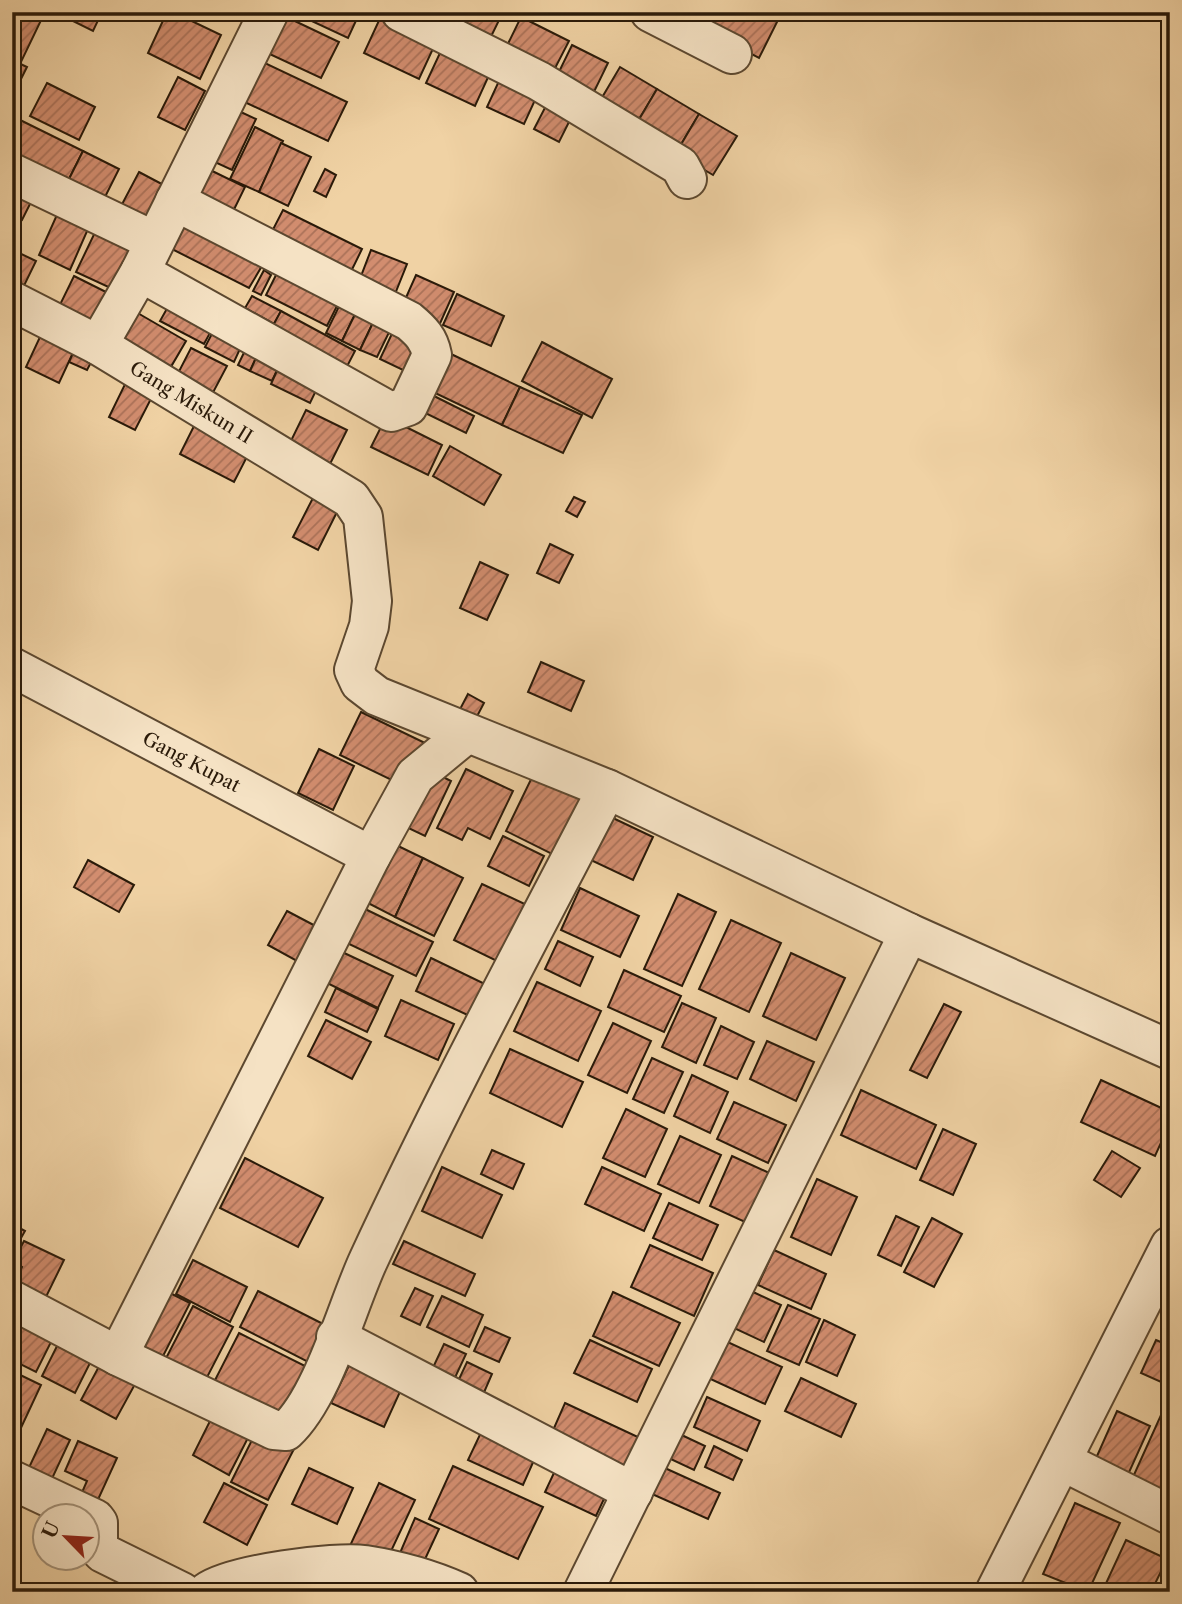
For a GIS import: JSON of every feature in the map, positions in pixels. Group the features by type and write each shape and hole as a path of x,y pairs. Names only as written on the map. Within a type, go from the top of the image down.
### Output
{"street":[{"path":"98,345 147,257 269,12"},
{"path":"401,12 539,81 680,166 687,179"},
{"path":"650,12 732,54"},
{"path":"12,173 391,412 408,406 432,355 427,339 409,321 174,201"},
{"name":"Gang Miskun II","path":"12,301 98,345 351,499 363,517 372,601 369,626 354,670 360,684 377,696 466,734"},
{"name":"Gang Kupat","path":"12,667 371,856"},
{"path":"118,1356 371,856 415,776 466,734 607,789 909,933 1170,1050"},
{"path":"12,1300 118,1356 274,1430 285,1431 307,1406 367,1263 444,1104 607,789"},
{"path":"583,1592 909,933"},
{"path":"995,1592 1170,1246"},
{"path":"336,1337 634,1492"},
{"path":"1062,1461 1170,1515"},
{"path":"12,1480 95,1519 98,1523 98,1548 103,1553 182,1592"},
{"path":"207,1592 221,1582 345,1565 397,1572 459,1592"}],"building":[{"path":"12,12 45,12 20,64 12,60"},
{"path":"73,12 102,12 93,31 69,19"},
{"path":"167,12 173,12 221,35 200,79 148,53"},
{"path":"303,12 360,12 348,38 301,16"},
{"path":"445,12 503,12 485,49 439,26"},
{"path":"671,12 782,12 759,58"},
{"path":"278,13 339,42 321,78 261,50"},
{"path":"382,14 437,40 419,79 364,53"},
{"path":"521,17 569,41 550,78 503,54"},
{"path":"446,40 495,62 475,106 426,83"},
{"path":"572,45 608,63 591,98 555,80"},
{"path":"254,58 347,102 328,141 236,98"},
{"path":"12,60 27,67 12,97"},
{"path":"620,67 657,89 634,128 597,106"},
{"path":"504,70 541,87 524,124 487,107"},
{"path":"178,77 205,91 185,130 158,117"},
{"path":"47,83 95,107 79,140 30,116"},
{"path":"657,89 699,114 676,153 634,128"},
{"path":"551,96 576,108 559,142 534,129"},
{"path":"228,106 256,119 232,170 204,157"},
{"path":"699,114 737,136 713,175 676,153"},
{"path":"12,116 83,151 65,187 12,161"},
{"path":"255,127 283,141 259,192 230,179"},
{"path":"281,143 311,157 288,206 259,192"},
{"path":"83,151 119,169 101,205 65,187"},
{"path":"200,165 245,187 227,224 182,201"},
{"path":"325,169 336,175 326,197 314,191"},
{"path":"139,172 175,191 157,227 120,208"},
{"path":"12,189 33,198 22,220 12,215"},
{"path":"64,199 95,213 70,270 39,255"},
{"path":"283,210 362,249 344,286 264,247"},
{"path":"181,211 269,254 249,288 164,245"},
{"path":"99,224 140,243 117,291 76,272"},
{"path":"371,250 407,264 393,299 358,284"},
{"path":"15,251 36,261 18,298 12,295 12,257"},
{"path":"282,263 343,294 327,326 266,295"},
{"path":"264,270 271,275 261,295 253,291"},
{"path":"416,275 454,292 438,328 400,311"},
{"path":"74,276 106,292 84,335 53,319"},
{"path":"345,294 361,302 342,341 326,333"},
{"path":"457,294 504,316 491,346 443,325"},
{"path":"174,296 217,320 204,344 160,321"},
{"path":"252,296 281,311 274,324 245,308"},
{"path":"361,302 379,310 360,350 342,341"},
{"path":"129,308 186,341 165,377 108,343"},
{"path":"379,310 396,318 377,357 360,350"},
{"path":"281,311 355,351 340,380 265,340"},
{"path":"397,323 422,335 405,371 380,359"},
{"path":"46,324 79,340 59,383 26,367"},
{"path":"216,326 244,340 234,362 205,347"},
{"path":"79,340 98,349 87,370 69,362"},
{"path":"250,340 262,345 250,371 238,365"},
{"path":"542,342 612,379 592,418 522,381"},
{"path":"262,345 284,355 272,381 250,371"},
{"path":"191,348 227,366 208,402 173,383"},
{"path":"451,354 520,387 502,425 433,392"},
{"path":"284,355 324,374 310,403 271,384"},
{"path":"130,374 157,387 135,430 109,417"},
{"path":"520,387 582,415 563,453 502,425"},
{"path":"422,390 474,416 466,433 413,407"},
{"path":"306,410 347,430 328,468 287,449"},
{"path":"386,417 442,445 428,475 371,447"},
{"path":"198,418 253,445 234,482 180,454"},
{"path":"450,446 501,475 484,505 433,476"},
{"path":"315,494 340,506 318,550 293,537"},
{"path":"574,497 585,502 577,517 566,511"},
{"path":"550,544 573,555 559,583 537,573"},
{"path":"480,562 508,575 487,620 460,608"},
{"path":"541,662 584,681 571,711 528,692"},
{"path":"468,694 484,703 474,722 458,713"},
{"path":"361,712 425,743 404,786 340,755"},
{"path":"319,749 354,766 333,810 298,793"},
{"path":"427,769 451,781 425,836 400,824"},
{"path":"466,769 513,791 490,839 468,828 462,840 437,828"},
{"path":"535,771 585,795 556,856 506,831"},
{"path":"596,810 653,837 633,880 576,853"},
{"path":"503,836 544,856 529,886 488,866"},
{"path":"396,845 423,858 395,917 368,903"},
{"path":"423,858 463,878 434,936 395,917"},
{"path":"88,860 134,885 119,912 74,887"},
{"path":"482,884 531,907 503,964 454,940"},
{"path":"580,888 639,916 620,957 561,930"},
{"path":"678,894 716,912 682,986 644,969"},
{"path":"363,908 433,942 416,976 347,943"},
{"path":"287,911 325,931 306,966 268,945"},
{"path":"731,920 781,943 749,1012 699,989"},
{"path":"558,941 593,957 580,986 545,969"},
{"path":"340,951 393,976 378,1008 325,982"},
{"path":"791,953 845,978 816,1040 763,1016"},
{"path":"431,958 489,986 474,1018 416,991"},
{"path":"624,970 681,996 664,1032 608,1007"},
{"path":"537,982 601,1011 578,1061 514,1031"},
{"path":"336,988 378,1009 367,1032 325,1012"},
{"path":"401,1000 454,1024 438,1060 385,1036"},
{"path":"682,1003 716,1018 696,1063 662,1047"},
{"path":"944,1004 961,1012 927,1078 910,1070"},
{"path":"326,1020 371,1042 352,1079 308,1056"},
{"path":"613,1023 651,1041 627,1093 588,1075"},
{"path":"721,1026 754,1042 737,1079 704,1065"},
{"path":"767,1041 814,1062 796,1101 750,1079"},
{"path":"510,1049 583,1082 562,1127 490,1093"},
{"path":"652,1058 683,1072 664,1113 633,1099"},
{"path":"692,1075 728,1092 710,1133 674,1116"},
{"path":"1101,1080 1170,1112 1170,1123 1155,1156 1081,1122"},
{"path":"861,1090 936,1125 916,1169 841,1135"},
{"path":"734,1102 786,1125 768,1163 717,1139"},
{"path":"626,1109 667,1129 645,1177 603,1158"},
{"path":"943,1129 976,1144 953,1195 920,1180"},
{"path":"680,1136 721,1155 699,1203 658,1184"},
{"path":"492,1150 524,1164 513,1189 481,1174"},
{"path":"1112,1151 1140,1168 1121,1197 1094,1180"},
{"path":"732,1156 778,1177 756,1227 710,1206"},
{"path":"245,1158 323,1198 298,1247 220,1208"},
{"path":"442,1167 502,1195 482,1238 422,1211"},
{"path":"602,1167 661,1194 644,1231 585,1204"},
{"path":"817,1179 857,1197 831,1255 791,1237"},
{"path":"669,1203 718,1225 702,1260 653,1238"},
{"path":"896,1216 919,1227 901,1266 878,1255"},
{"path":"932,1218 962,1234 934,1287 904,1272"},
{"path":"12,1224 25,1231 12,1254"},
{"path":"24,1241 64,1260 43,1303 12,1288 22,1267 13,1262"},
{"path":"404,1241 475,1274 465,1296 393,1264"},
{"path":"650,1245 713,1273 694,1316 631,1287"},
{"path":"774,1250 826,1274 811,1309 758,1285"},
{"path":"193,1260 247,1287 230,1322 176,1294"},
{"path":"415,1288 433,1296 420,1325 401,1316"},
{"path":"164,1290 190,1303 160,1362 134,1349"},
{"path":"258,1291 333,1329 314,1365 240,1327"},
{"path":"751,1291 781,1305 764,1342 734,1328"},
{"path":"613,1292 680,1323 659,1366 593,1336"},
{"path":"442,1296 483,1315 469,1347 427,1327"},
{"path":"788,1305 820,1319 799,1365 767,1351"},
{"path":"193,1306 233,1327 203,1385 163,1364"},
{"path":"25,1317 56,1332 36,1372 12,1360 12,1342"},
{"path":"824,1320 855,1335 837,1376 806,1362"},
{"path":"485,1327 510,1338 499,1362 474,1351"},
{"path":"239,1333 311,1369 285,1421 213,1384"},
{"path":"61,1338 94,1355 75,1393 42,1376"},
{"path":"721,1339 782,1367 765,1404 704,1376"},
{"path":"590,1340 652,1369 637,1402 574,1373"},
{"path":"1156,1340 1170,1346 1170,1386 1141,1373"},
{"path":"444,1344 466,1354 452,1384 430,1374"},
{"path":"104,1357 140,1375 116,1419 81,1400"},
{"path":"352,1359 404,1383 384,1427 331,1403"},
{"path":"467,1362 492,1374 479,1404 453,1392"},
{"path":"12,1371 41,1385 12,1447"},
{"path":"801,1378 856,1404 841,1437 785,1411"},
{"path":"707,1397 760,1421 747,1451 694,1427"},
{"path":"565,1403 640,1438 622,1478 547,1444"},
{"path":"216,1409 253,1428 229,1475 193,1455"},
{"path":"1117,1411 1150,1426 1126,1479 1093,1465"},
{"path":"1161,1415 1170,1419 1170,1476 1163,1491 1133,1477"},
{"path":"485,1424 539,1449 523,1485 468,1460"},
{"path":"258,1428 295,1447 268,1500 231,1482"},
{"path":"47,1429 70,1440 49,1485 26,1474"},
{"path":"671,1430 705,1446 694,1470 660,1454"},
{"path":"78,1441 117,1458 97,1502 80,1497 87,1481 65,1471"},
{"path":"714,1446 742,1460 733,1480 705,1467"},
{"path":"560,1460 611,1484 596,1516 545,1492"},
{"path":"656,1464 720,1493 708,1519 643,1490"},
{"path":"453,1466 543,1507 518,1559 429,1519"},
{"path":"309,1468 353,1488 337,1524 292,1504"},
{"path":"224,1483 267,1505 247,1545 204,1522"},
{"path":"379,1483 415,1500 385,1564 349,1548"},
{"path":"1075,1503 1120,1523 1088,1592 1043,1574"},
{"path":"415,1518 439,1529 420,1570 397,1560"},
{"path":"1126,1540 1167,1559 1151,1592 1102,1592"},
{"path":"334,1567 359,1581 353,1592 319,1592"}]}
